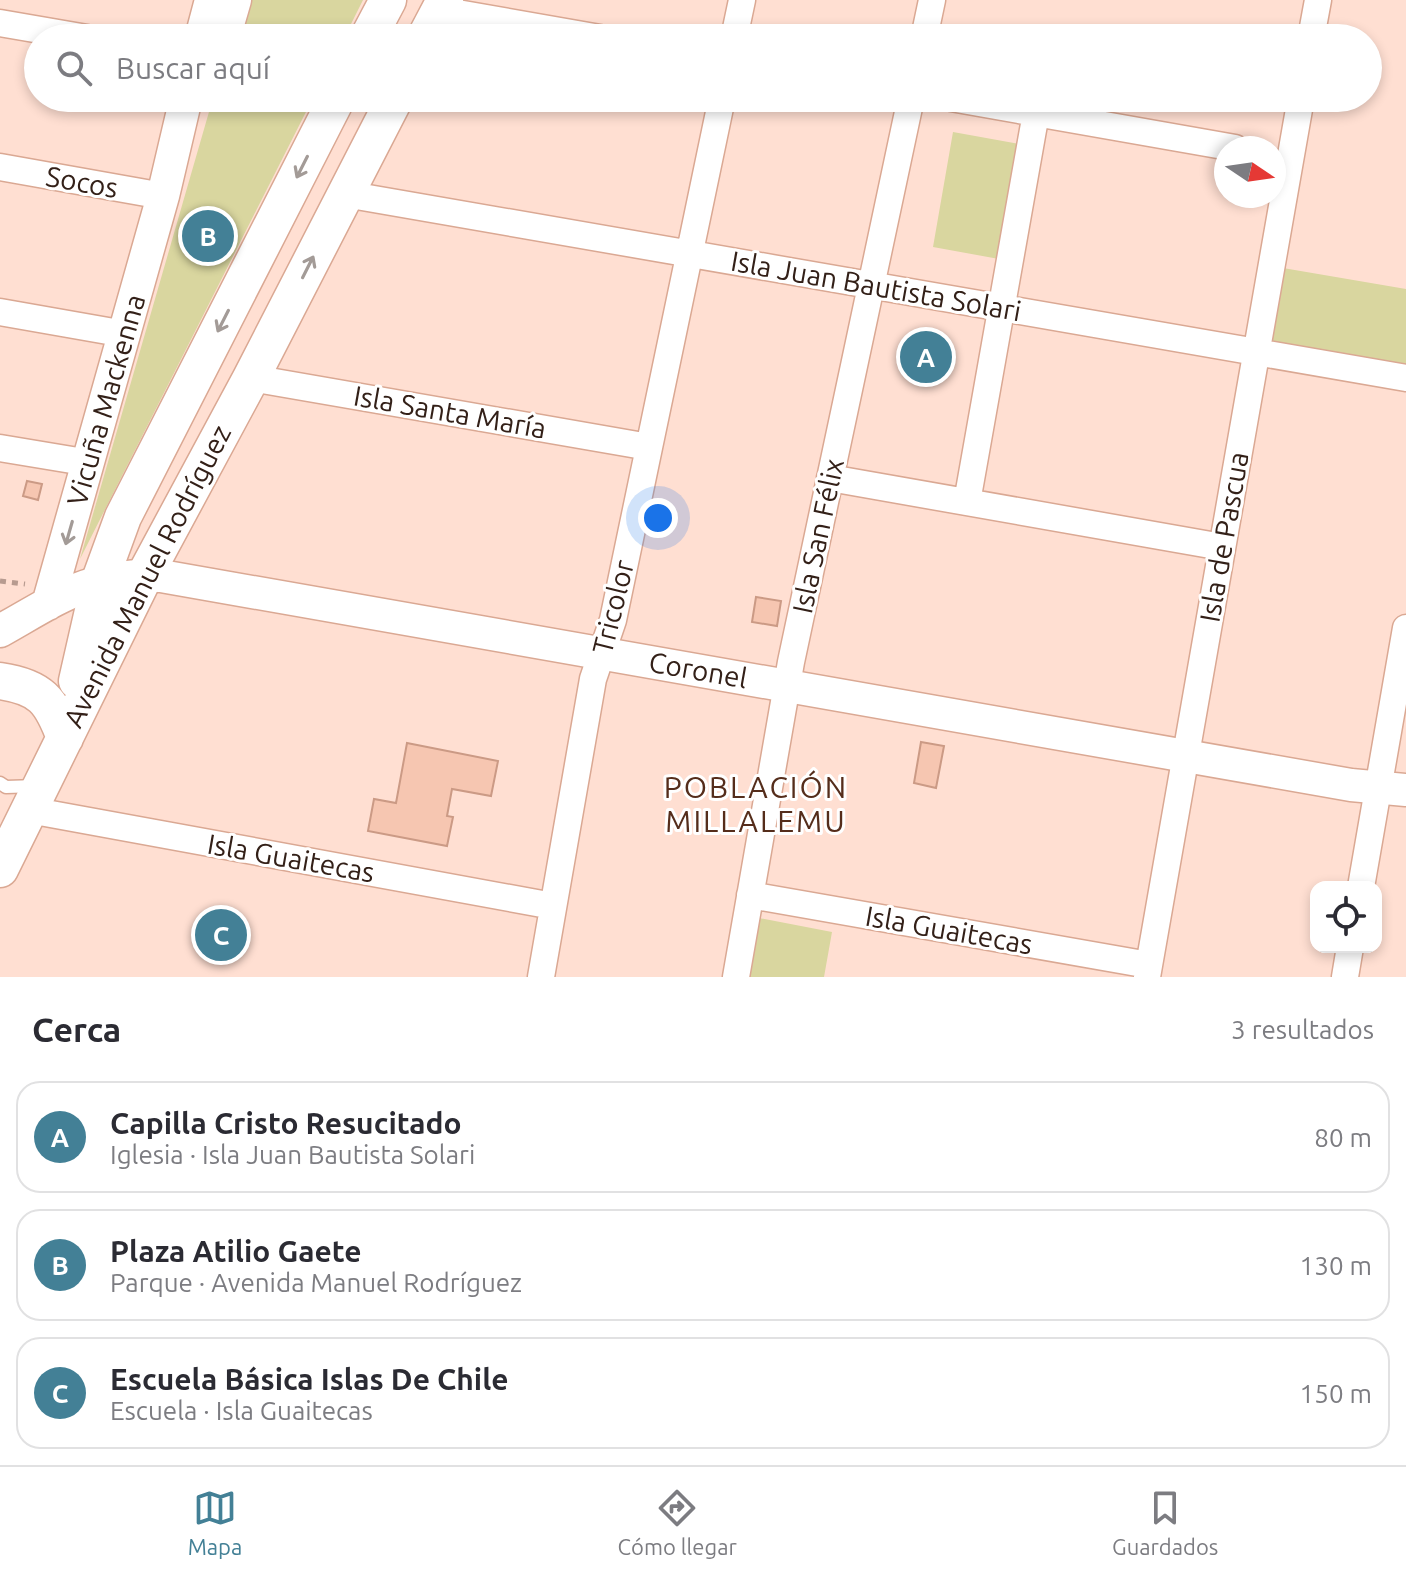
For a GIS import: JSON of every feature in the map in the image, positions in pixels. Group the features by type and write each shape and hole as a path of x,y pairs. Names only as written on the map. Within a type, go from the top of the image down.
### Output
{"main road":[{"path":"375,24 388,0"},
{"name":"Avenida Manuel Rodríguez","path":"65,738 100,580 131,501 330,112"},
{"name":"Avenida Manuel Rodríguez","path":"65,738 145,575 251,378 388,112"},
{"path":"0,869 65,738 57,715 40,693 24,685 1,682"}],"street":[{"path":"205,24 211,0"},
{"path":"228,24 235,0"},
{"path":"737,24 742,0"},
{"path":"927,24 932,0"},
{"path":"1314,24 1318,0"},
{"path":"430,12 508,24"},
{"path":"0,23 24,27"},
{"name":"Vicuña Mackenna","path":"48,604 90,463 183,112"},
{"name":"Vicuña Mackenna","path":"163,196 196,112"},
{"name":"Tricolor","path":"541,977 593,679 613,620 719,112"},
{"name":"Isla San Félix","path":"736,977 787,685 908,112"},
{"path":"1030,112 1214,144"},
{"name":"Isla de Pascua","path":"1286,144 1296,112"},
{"path":"967,502 1036,113"},
{"name":"Socos","path":"0,167 163,196"},
{"name":"Isla Juan Bautista Solari","path":"345,194 1406,378"},
{"name":"Isla de Pascua","path":"1148,971 1256,352 1275,208"},
{"path":"0,312 125,334"},
{"name":"Isla Santa María","path":"251,378 649,447"},
{"path":"0,448 90,463"},
{"path":"830,478 1222,547"},
{"name":"Coronel","path":"0,631 100,580 145,575 196,580 1392,789"},
{"path":"1363,881 1392,789 1406,628"},
{"name":"Isla Guaitecas","path":"35,798 553,906"},
{"name":"Isla Guaitecas","path":"750,895 1148,971"},
{"path":"1345,977 1349,953"}],"lane":[{"path":"0,783 35,798"}],"shaded area":[{"path":"242,0 363,0 351,24 235,24"},
{"path":"209,112 306,112 80,559"},
{"path":"953,132 1020,144 999,259 933,247"},
{"path":"1283,268 1406,289 1406,365 1270,342"},
{"path":"759,918 832,932 824,977 749,977"}],"building":[{"path":"27,481 42,484 38,500 23,496"},
{"path":"756,597 781,601 777,626 752,622"},
{"path":"921,742 944,746 936,788 914,783"},
{"path":"407,743 498,761 491,796 452,789 447,816 453,817 447,846 368,831 374,799 396,803"}],"place":[{"name":"Plaza Atilio Gaete","path":"208,236"},
{"name":"Capilla Cristo Resucitado","path":"926,357"},
{"name":"Escuela Básica Islas De Chile","path":"221,935"}],"district":[{"name":"POBLACIÓN MILLALEMU","path":"756,805"}]}
